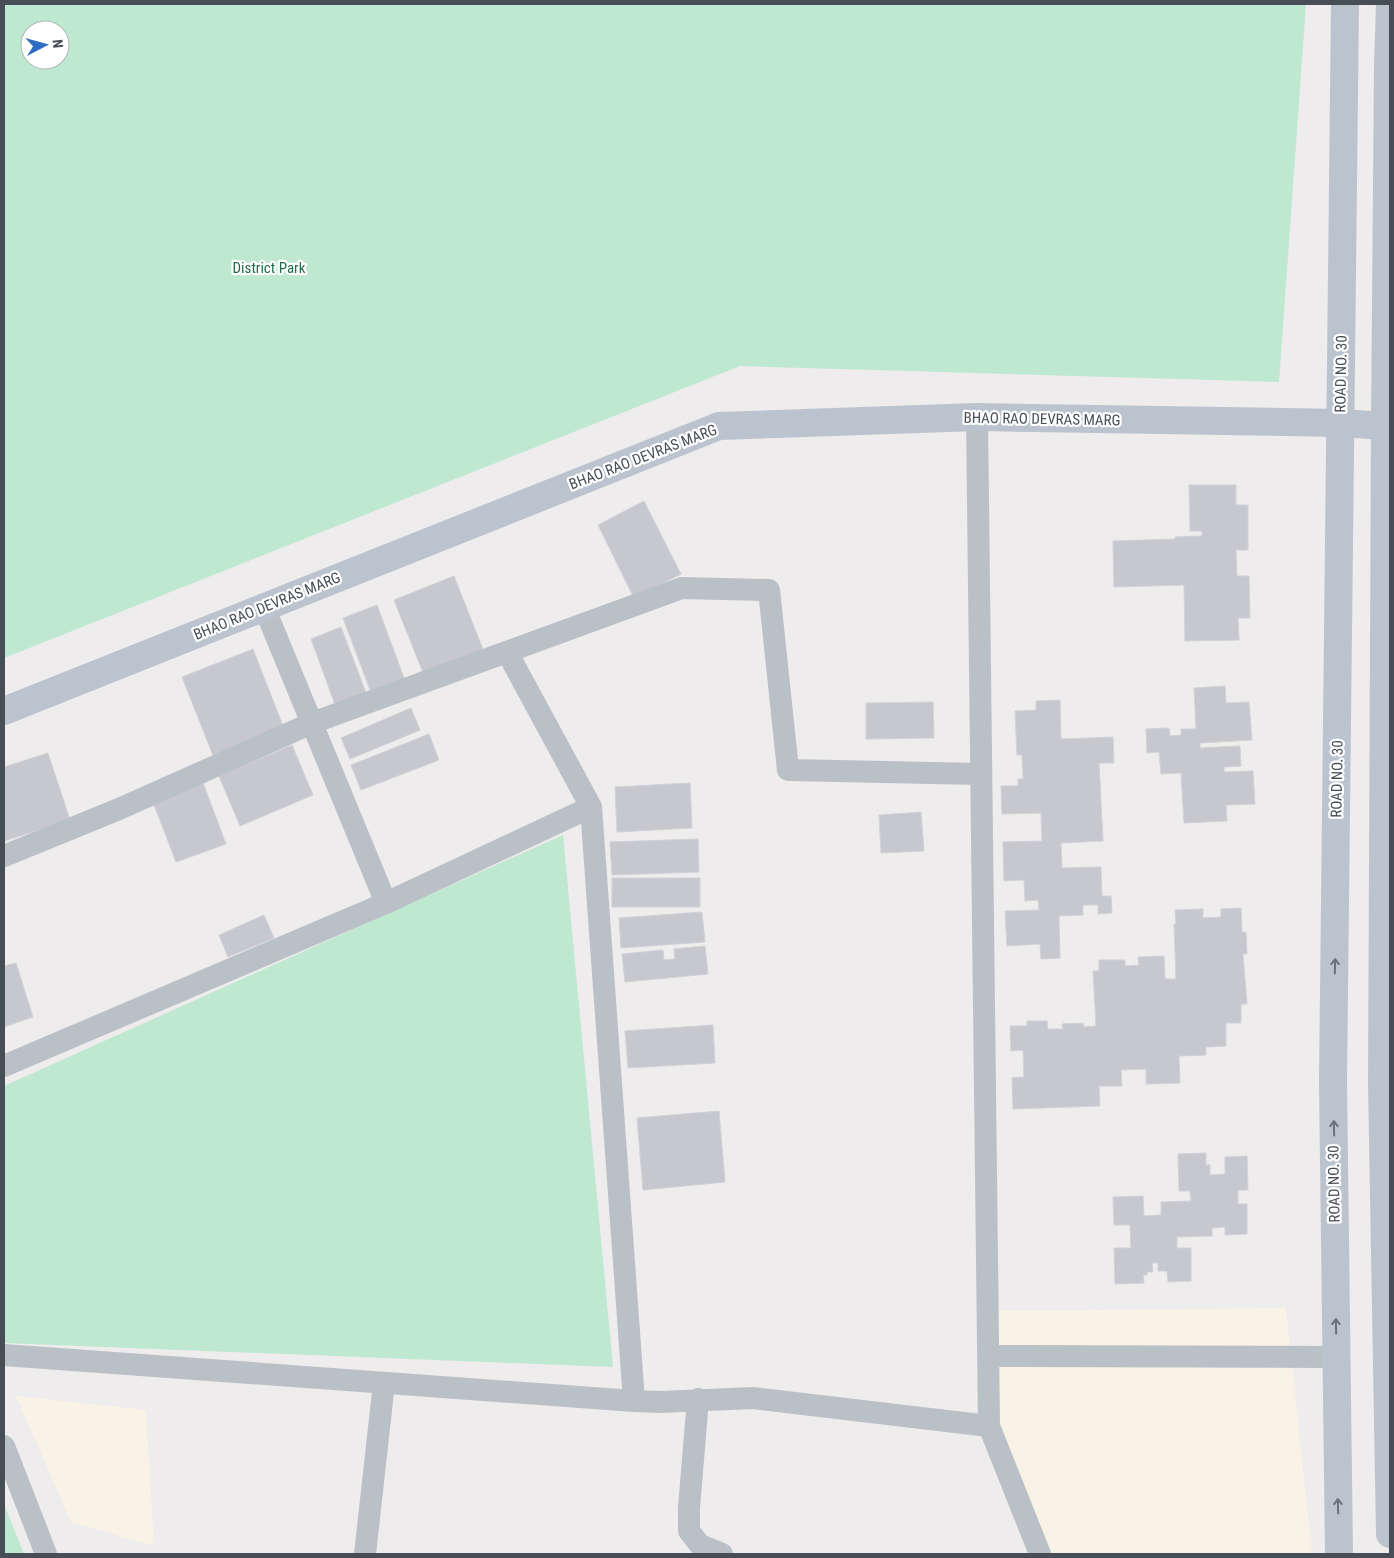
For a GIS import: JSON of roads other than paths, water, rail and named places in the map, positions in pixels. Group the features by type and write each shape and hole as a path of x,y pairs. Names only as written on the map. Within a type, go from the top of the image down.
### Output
{"street":[{"name":"ROAD NO. 30","path":"1339,1554 1333,1082 1345,4"},
{"path":"1390,5 1385,426 1387,895 1382,1083 1387,1182 1390,1534"},
{"name":"BHAO RAO DEVRAS MARG","path":"4,711 719,426 977,417 1341,423 1385,426"},
{"path":"977,417 989,1426 1040,1554"},
{"path":"4,856 119,809 312,723 682,588 769,590 788,770 981,774"},
{"path":"264,607 386,903"},
{"path":"507,652 591,808 634,1401"},
{"path":"4,1066 386,903 591,808"},
{"path":"4,1355 634,1401 660,1402 753,1398 989,1426"},
{"path":"988,1356 1337,1357"},
{"path":"365,1554 384,1383"},
{"path":"698,1399 689,1508 689,1531 700,1545 722,1554"},
{"path":"4,1446 46,1554"}],"park label":[{"name":"District Park","path":"269,268"}]}
